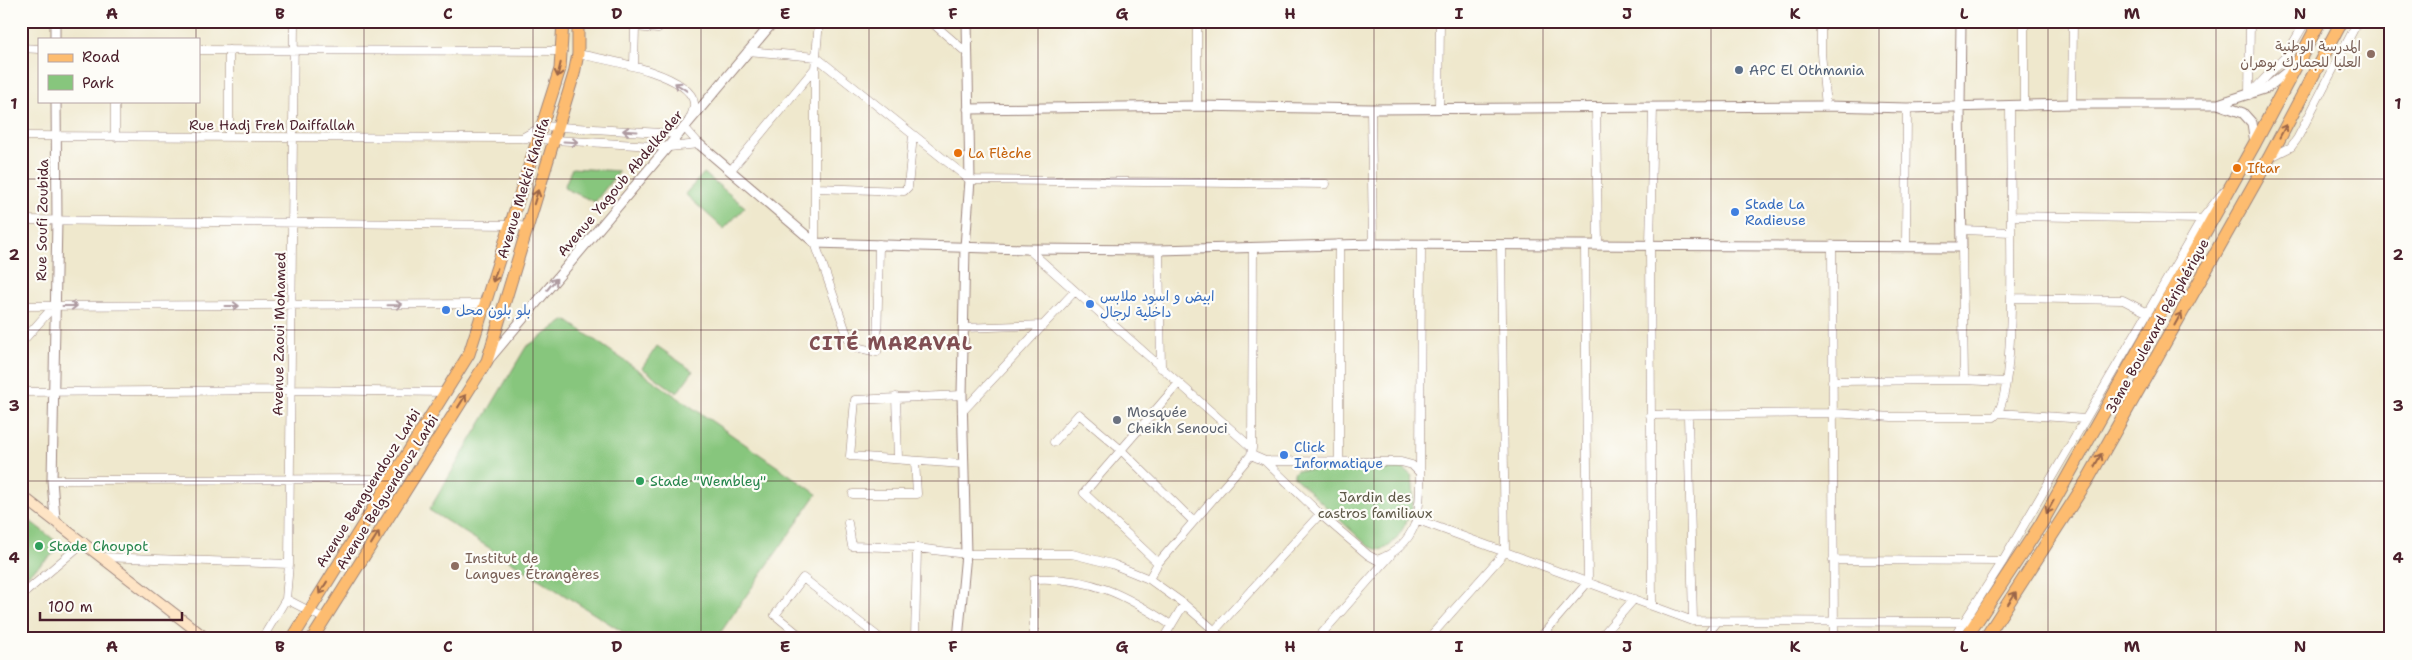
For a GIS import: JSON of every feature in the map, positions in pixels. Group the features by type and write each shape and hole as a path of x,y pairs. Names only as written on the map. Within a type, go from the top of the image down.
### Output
{"highway":[{"name":"3ème Boulevard Périphérique","path":"1965,639 1970,622 2040,524 2255,143 2320,21"},
{"name":"3ème Boulevard Périphérique","path":"1985,639 2088,479 2269,158 2342,21"}],"main road":[{"name":"Avenue Mekki Khalifa","path":"469,354 560,69 563,51 563,21"},
{"name":"Avenue Mekki Khalifa","path":"487,361 558,127 578,54 578,21"},
{"name":"Avenue Benguendouz Larbi","path":"292,639 469,354"},
{"name":"Avenue Belguendouz Larbi","path":"312,639 487,361"},
{"path":"21,495 55,519 207,639"}],"street":[{"path":"55,21 55,38"},
{"name":"Avenue Zaoui Mohamed","path":"262,639 286,599 289,564 290,390 293,306 294,21"},
{"name":"Avenue Yagoub Abdelkader","path":"487,361 774,21"},
{"path":"819,21 815,68 816,242 851,346 878,352 879,244"},
{"path":"930,21 967,53"},
{"path":"958,639 966,554 962,395 964,247 970,180 968,21"},
{"path":"1197,21 1197,106"},
{"path":"1439,108 1440,21"},
{"path":"1821,21 1821,53 1826,106"},
{"path":"1961,21 1960,107 1964,380"},
{"path":"2024,21 2024,106"},
{"path":"2072,104 2074,21"},
{"path":"2249,95 2250,21"},
{"path":"2249,95 2285,57 2306,21"},
{"path":"2269,158 2290,147 2296,139 2358,21"},
{"path":"634,65 635,27 658,28"},
{"path":"21,48 38,49"},
{"path":"200,50 294,52 563,51"},
{"path":"229,50 229,137"},
{"path":"748,51 816,57 970,180 1326,184"},
{"path":"578,54 634,65 677,84 692,96 694,105 682,131"},
{"path":"968,109 1197,106 1371,109 1826,106 1907,108 2072,104 2218,104 2267,88 2296,64"},
{"path":"731,170 815,68"},
{"name":"Rue Soufi Zoubida","path":"55,519 52,480 58,136 56,102"},
{"path":"115,137 116,102"},
{"path":"2218,104 2243,113 2252,123 2255,143"},
{"path":"1999,413 2006,382 2012,298 2010,106"},
{"path":"1652,606 1650,245 1653,108"},
{"path":"1906,246 1907,108"},
{"path":"1371,109 1373,244"},
{"path":"1596,109 1598,244"},
{"path":"522,138 543,126 682,131 816,242 1028,249 1159,250 1339,244 1962,246"},
{"path":"816,188 904,191 908,187 913,135"},
{"name":"Rue Hadj Freh Daiffallah","path":"21,136 522,138 669,147 699,144"},
{"path":"1952,639 1970,622 2146,312 2202,219 2216,199 2232,182"},
{"path":"2011,216 2202,219"},
{"path":"21,220 511,225 527,227"},
{"path":"1962,230 2011,232"},
{"path":"1339,244 1339,462"},
{"path":"1317,639 1406,539 1418,520 1421,500 1421,244"},
{"path":"1428,639 1505,552 1501,245"},
{"path":"1538,639 1588,582 1585,245"},
{"path":"1832,246 1834,639"},
{"path":"1149,579 1158,563 1251,452 1253,248"},
{"path":"1028,249 1161,368 1251,452 1265,461 1320,514 1368,555 1376,560 1391,555"},
{"path":"1159,250 1161,368"},
{"path":"962,412 1075,291"},
{"path":"2012,298 2123,300 2146,312"},
{"path":"21,306 486,304"},
{"path":"21,343 54,306"},
{"path":"963,328 1044,325"},
{"path":"1832,381 1964,380 2006,382"},
{"path":"1158,563 1084,493 1178,384"},
{"path":"21,392 290,390 446,392"},
{"path":"962,395 855,400 850,456 963,464"},
{"path":"896,397 898,458"},
{"path":"1650,415 1832,413 1892,417 1985,418 1999,413 2085,419"},
{"path":"1054,442 1079,414 1120,450 1193,521"},
{"path":"1688,414 1693,621"},
{"path":"853,494 917,494 915,461"},
{"path":"1265,461 1401,462 1412,465 1420,473"},
{"path":"52,480 390,479"},
{"path":"1215,630 1320,514"},
{"path":"1418,520 1693,621 1970,622"},
{"path":"848,523 852,546 917,548 966,554 1072,554 1112,564 1149,579 1184,604 1224,639"},
{"path":"21,596 84,542"},
{"path":"915,639 917,548"},
{"path":"102,557 289,564"},
{"path":"1833,560 2003,561"},
{"path":"804,639 775,615 803,578 881,639"},
{"path":"1034,639 1034,579 1059,578 1110,590 1134,601 1171,625"},
{"path":"286,599 325,619"},
{"path":"1599,639 1634,599"},
{"path":"1163,639 1184,604"},
{"path":"1702,639 1718,621"}],"green space":[{"path":"572,168 619,171 595,202 564,188"},
{"path":"704,173 745,207 724,229 685,194"},
{"path":"566,320 817,494 716,639 634,639 429,510 526,347"},
{"path":"657,346 693,371 677,393 642,368"},
{"name":"Jardin des castros familiaux","path":"1404,469 1412,476 1412,509 1398,537 1388,547 1381,550 1368,546 1294,477 1294,473 1297,470"},
{"name":"Stade Choupot","path":"21,514 57,542 57,551 21,580"}],"place":[{"name":"المدرسة الوطنية العليا للجمارك بوهران","path":"2371,54"},
{"name":"APC El Othmania","path":"1739,70"},
{"name":"La Flèche","path":"958,153"},
{"name":"Iftar","path":"2237,168"},
{"name":"Stade La Radieuse","path":"1735,212"},
{"name":"ابيض و اسود ملابس داخلية لرجال","path":"1090,304"},
{"name":"بلو بلون محل","path":"446,310"},
{"name":"Mosquée Cheikh Senouci","path":"1117,420"},
{"name":"Click Informatique","path":"1284,455"},
{"name":"Stade \"Wembley\"","path":"640,481"},
{"name":"Stade Choupot","path":"39,546"},
{"name":"Institut de Langues Étrangères","path":"455,566"}],"district":[{"name":"CITÉ MARAVAL","path":"891,343"}]}
